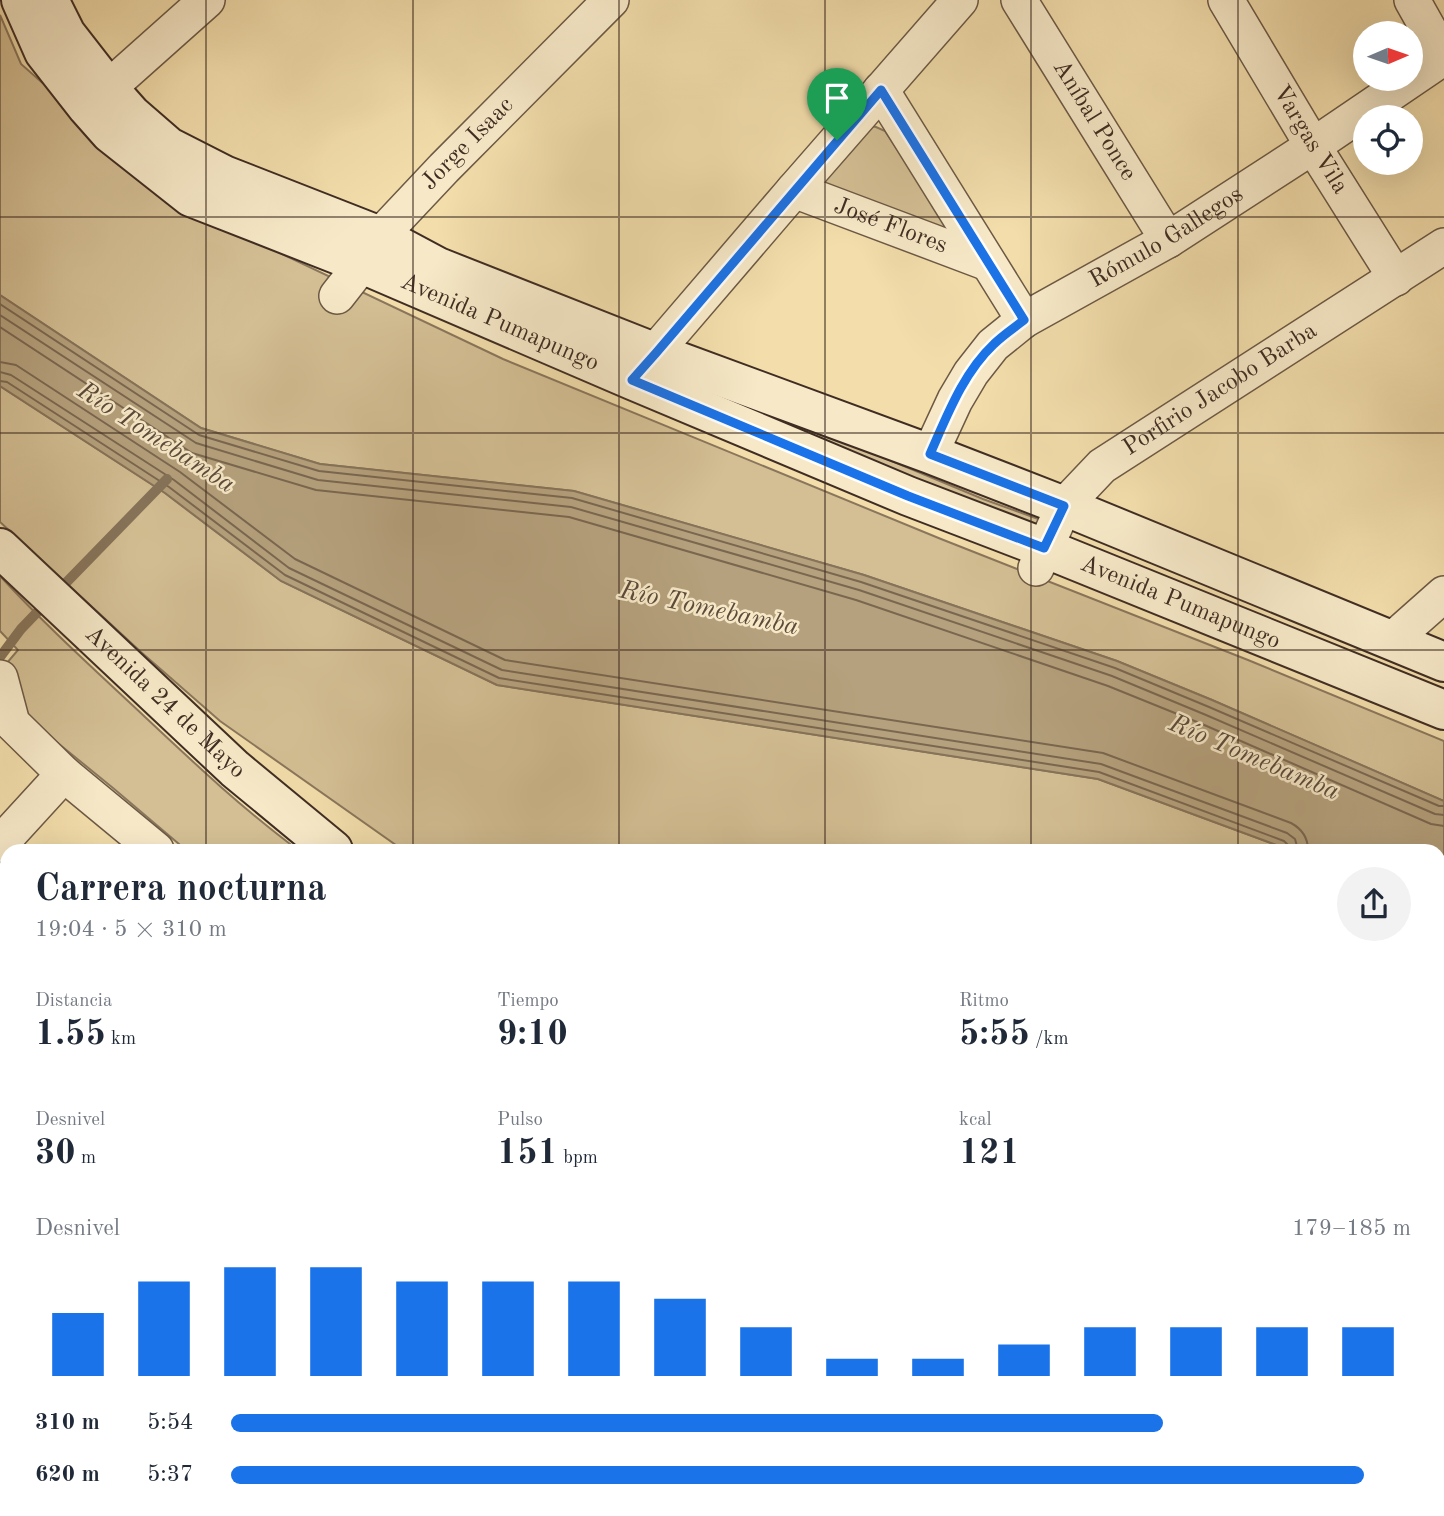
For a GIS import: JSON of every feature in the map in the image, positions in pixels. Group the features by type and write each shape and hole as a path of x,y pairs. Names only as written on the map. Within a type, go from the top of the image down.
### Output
{"main road":[{"name":"Avenida Pumapungo","path":"21,0 44,52 97,98 131,114 169,147 371,250 438,267 1040,558 1444,710"},
{"name":"Avenida Pumapungo","path":"49,0 97,98"},
{"name":"Avenida Pumapungo","path":"644,366 930,454 1444,662"},
{"name":"Avenida 24 de Mayo","path":"5,553 235,769 326,844"}],"street":[{"path":"97,98 207,0"},
{"name":"Jorge Isaac","path":"337,296 371,250 444,168 611,0"},
{"path":"644,366 960,0"},
{"name":"Aníbal Ponce","path":"1019,0 1168,240"},
{"name":"Vargas Vila","path":"1226,0 1396,278"},
{"path":"1412,0 1444,57"},
{"name":"Rómulo Gallegos","path":"930,454 971,373 993,345 1024,320 1168,240 1444,57"},
{"path":"881,90 1024,320"},
{"name":"José Flores","path":"794,190 988,263"},
{"name":"Porfirio Jacobo Barba","path":"1040,558 1064,506 1102,466 1444,246"},
{"path":"1391,641 1444,594"},
{"path":"0,678 12,723 64,774 149,844"},
{"path":"1,844 64,774"}],"shaded area":[{"path":"0,15 21,64 183,207 503,359 1444,741 1444,801 1117,661 864,575 574,491 320,464 201,428 0,295"},
{"path":"866,125 885,131 953,233 825,184 825,176"},
{"path":"417,259 875,454 1041,520 1034,532 741,411"},
{"path":"0,386 165,493 281,581 497,685 1098,779 1274,844 394,844 220,721 0,522"},
{"path":"0,576 182,752 290,844 179,844 0,696 0,671 18,650 0,631"}],"water":[{"name":"Río Tomebamba","path":"0,295 201,428 320,464 574,491 864,575 1117,661 1444,801 1444,844 1274,844 1098,779 497,685 281,581 165,493 0,386"}],"waterway":[{"name":"Río Tomebamba","path":"58,591 167,479"},
{"path":"0,657 21,629 47,602"}],"route":[{"path":"881,90 1024,320 993,345 971,373 930,454 1064,506 1044,548 908,496 632,380 837,140 881,90"}]}
